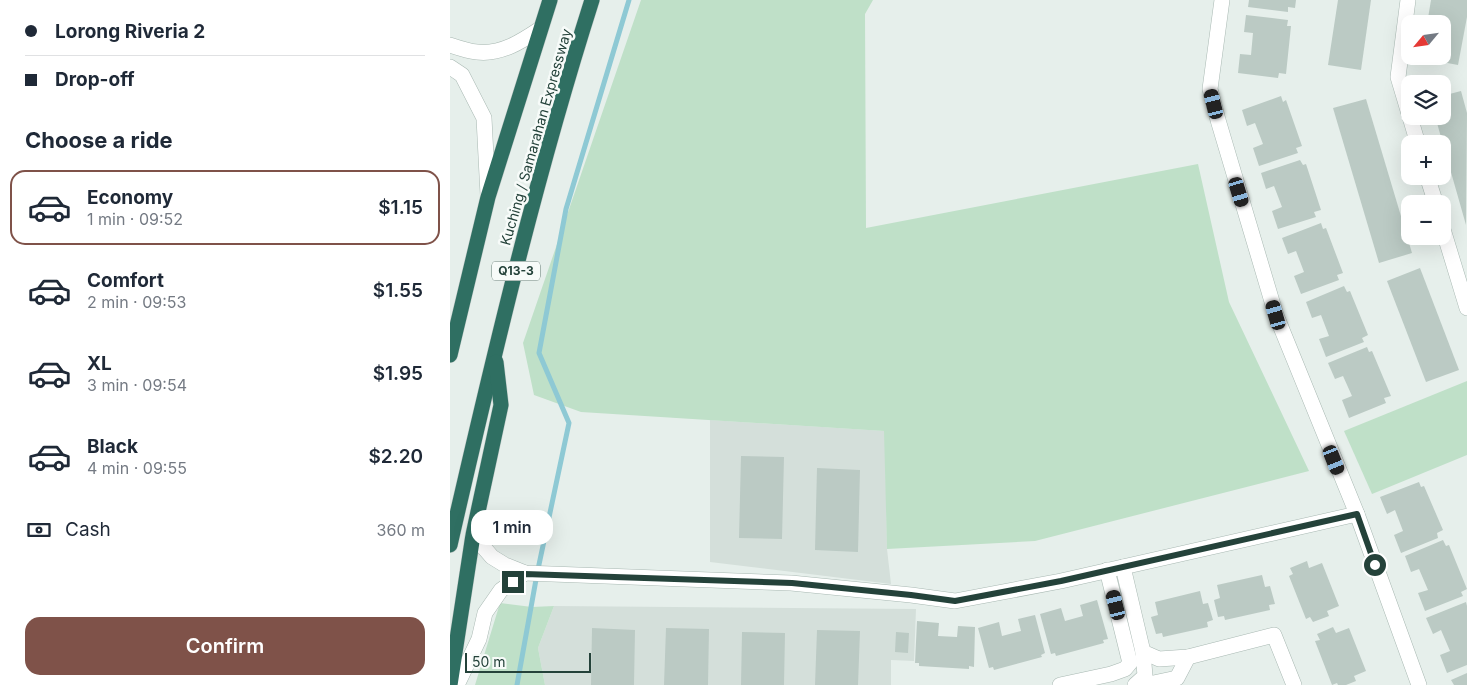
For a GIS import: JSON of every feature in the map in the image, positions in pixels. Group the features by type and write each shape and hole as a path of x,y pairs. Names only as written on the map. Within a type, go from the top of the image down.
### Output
{"highway":[{"name":"Kuching / Samarahan Expressway","path":"450,355 488,196 550,0"},
{"name":"Kuching / Samarahan Expressway","path":"450,545 494,351 573,58 592,0"},
{"path":"450,685 474,535 501,404 494,351"}],"street":[{"path":"1222,0 1210,89 1218,120 1276,315 1357,514 1419,685"},
{"path":"1408,0 1398,77 1415,135"},
{"path":"450,46 479,52 496,51 514,46 540,29"},
{"path":"450,67 462,75 484,118 488,196"},
{"path":"1448,245 1467,308"},
{"path":"474,535 492,558 525,574 792,583 955,601 1123,567 1357,514"},
{"path":"1123,567 1143,652 1145,676 1135,685"},
{"path":"1060,685 1111,674 1125,669 1130,663 1107,570"},
{"path":"457,685 479,639 485,613 501,590 525,574"},
{"path":"1143,652 1159,660 1188,657 1274,635 1294,685"},
{"path":"1144,685 1177,678 1188,657"}],"shaded area":[{"path":"710,420 885,431 887,549 891,584 710,562"},
{"path":"554,606 916,609 914,661 891,660 891,685 545,685 538,648"}],"green space":[{"path":"641,0 873,0 865,14 866,228 1198,164 1229,302 1309,471 1035,541 887,549 884,431 581,412 534,395 523,343"},
{"path":"1467,381 1467,455 1372,494 1344,431"},
{"path":"500,603 532,607 554,606 538,648 545,685 475,685"}],"building":[{"path":"1249,0 1296,0 1295,8 1288,7 1288,12 1248,7"},
{"path":"1338,0 1371,0 1361,70 1328,65"},
{"path":"1431,0 1467,0 1467,17 1458,65 1451,64 1451,15 1428,15"},
{"path":"1246,15 1288,20 1287,26 1291,26 1286,74 1279,73 1278,78 1238,73 1240,54 1251,55 1253,33 1244,32"},
{"path":"1461,91 1467,113 1466,225 1451,172 1451,135 1440,135 1438,125 1451,125 1451,94"},
{"path":"1281,96 1283,102 1286,100 1302,146 1296,148 1298,153 1259,166 1253,148 1263,144 1255,123 1247,126 1242,110"},
{"path":"1366,99 1401,216 1401,245 1410,245 1412,253 1379,263 1333,108"},
{"path":"1300,160 1303,165 1306,164 1321,210 1314,212 1316,217 1278,229 1272,211 1282,207 1274,186 1266,189 1261,173"},
{"path":"1321,223 1323,229 1326,228 1343,273 1337,275 1339,280 1301,294 1294,276 1304,272 1296,251 1288,254 1282,238"},
{"path":"1420,268 1459,370 1426,382 1387,281"},
{"path":"1344,286 1347,292 1350,291 1368,335 1362,338 1364,342 1326,357 1319,339 1329,336 1321,315 1312,318 1306,302"},
{"path":"1367,347 1369,352 1372,351 1391,396 1384,398 1386,403 1349,418 1342,400 1352,396 1343,376 1335,379 1328,363"},
{"path":"741,456 784,457 782,539 739,538"},
{"path":"817,468 860,470 858,552 815,550"},
{"path":"1419,482 1421,487 1424,486 1443,530 1437,533 1438,538 1401,553 1394,535 1403,531 1395,510 1387,514 1380,497"},
{"path":"1443,540 1446,546 1449,545 1467,589 1461,592 1463,596 1425,611 1418,593 1428,590 1419,569 1411,572 1405,556"},
{"path":"1307,561 1309,568 1322,563 1339,606 1327,611 1329,616 1313,622 1310,617 1306,619 1289,576 1293,574 1290,568"},
{"path":"1262,575 1265,587 1270,586 1275,604 1269,605 1270,610 1225,620 1224,616 1218,617 1214,600 1220,598 1217,585"},
{"path":"1200,591 1203,604 1208,603 1213,620 1207,622 1208,627 1163,637 1162,633 1156,634 1151,617 1158,615 1155,602"},
{"path":"1097,600 1108,639 1103,640 1104,643 1056,656 1055,653 1051,654 1040,614 1061,608 1065,621 1083,616 1080,605"},
{"path":"1466,602 1467,665 1447,673 1440,655 1450,651 1441,630 1433,634 1426,618"},
{"path":"1035,615 1045,653 1041,655 1042,657 994,670 993,667 989,668 978,628 999,622 1002,636 1021,631 1018,619"},
{"path":"917,621 939,623 938,636 957,637 958,626 975,627 974,667 969,666 969,669 919,666 919,663 915,663"},
{"path":"1333,627 1336,633 1349,628 1366,671 1354,676 1356,681 1346,685 1338,685 1337,683 1332,685 1315,641 1320,640 1317,634"},
{"path":"592,628 635,630 634,685 591,685"},
{"path":"666,628 709,629 708,685 664,685"},
{"path":"817,630 860,631 858,685 815,685"},
{"path":"742,632 785,633 784,685 741,685"},
{"path":"896,632 909,633 908,653 895,652"},
{"path":"1467,673 1467,685 1454,685 1451,680"}],"waterway":[{"path":"517,685 537,574 569,423 539,353 566,209 629,0"}],"route":[{"path":"513,582 525,574 792,583 955,601 1061,581 1357,514 1375,565"}]}
